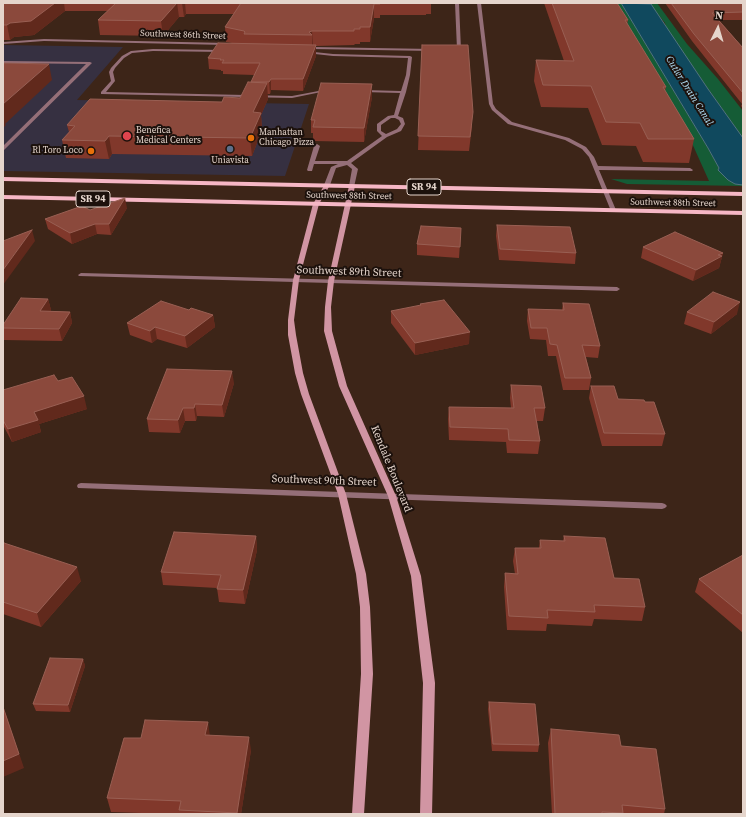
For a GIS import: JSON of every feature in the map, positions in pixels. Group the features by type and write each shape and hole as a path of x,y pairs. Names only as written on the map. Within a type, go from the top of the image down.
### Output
{"main road":[{"name":"Southwest 88th Street","path":"3,180 15,179 743,194"},
{"name":"Southwest 88th Street","path":"3,197 743,213"}],"street":[{"path":"445,50 459,50 457,3"},
{"path":"480,3 487,74 491,104 494,110 510,123 567,139 579,144 588,152 613,210"},
{"name":"Southwest 86th Street","path":"3,43 44,40 217,43 232,45"},
{"path":"303,48 438,50"},
{"path":"227,51 153,50 131,52 123,57 113,68 111,72 113,80 103,93 292,97 333,90"},
{"path":"297,52 317,53 333,56 410,57 404,92 396,116"},
{"path":"3,62 90,63 3,149"},
{"path":"354,90 404,92"},
{"path":"358,814 367,674 366,615 361,574 342,494 305,394 299,373 291,320 296,280 316,204 327,185 334,167 348,163 385,136 399,130 402,127 402,121 396,116"},
{"path":"385,136 379,131 379,124 386,118 396,116"},
{"path":"310,170 317,146"},
{"path":"312,162 348,163 355,169 352,186"},
{"path":"596,168 690,170"},
{"name":"Kendale Boulevard","path":"352,186 346,204 331,281 328,307 328,331 343,386 392,496 416,576 429,683 426,814"},
{"name":"Southwest 89th Street","path":"81,275 617,289"},
{"name":"Southwest 90th Street","path":"81,486 662,506"}],"shaded area":[{"path":"3,45 123,47 77,100 309,104 285,176 3,171"}],"green space":[{"path":"613,3 621,3 708,148 719,168 718,170 728,180 743,186 627,184 611,179 709,181 682,121"},
{"path":"649,3 657,3 687,44 718,79 743,111 743,138 667,30 665,23"}],"water":[{"name":"Cutler Drain Canal","path":"621,3 651,4 743,138 743,185 735,184 728,180 718,170 719,168 708,148"}],"building":[{"path":"3,3 55,3 31,21 3,25"},
{"path":"116,3 177,3 161,21 98,20"},
{"path":"241,3 380,4 374,4 370,27 360,27 360,29 354,29 354,31 309,32 312,35 244,34 244,31 225,27"},
{"path":"552,3 617,3 628,20 625,20 666,87 663,87 694,139 648,139 640,123 606,122 591,86 543,85 536,60 574,61"},
{"path":"671,3 743,3 743,12 712,13 743,48 743,93 694,34"},
{"path":"218,43 316,45 303,79 271,79 269,82 251,82 260,63 222,63 224,60 208,58"},
{"path":"422,45 468,45 473,112 470,137 418,136"},
{"path":"3,63 49,64 3,104"},
{"path":"248,82 267,83 253,112 261,113 250,138 109,136 105,141 62,140 75,126 67,125 90,99 222,102 224,97 240,98"},
{"path":"321,83 372,84 364,128 313,127 315,120 311,120"},
{"path":"125,198 109,224 95,224 70,233 45,219 82,206 90,210"},
{"path":"497,225 570,227 576,253 500,249"},
{"path":"421,226 461,228 460,247 417,244"},
{"path":"32,230 3,270 3,241"},
{"path":"675,232 723,253 718,255 722,256 696,270 643,247"},
{"path":"713,292 740,302 714,322 687,312"},
{"path":"21,298 48,299 40,311 70,312 59,329 3,328 3,325"},
{"path":"444,300 470,332 415,343 391,311 421,305 420,304"},
{"path":"161,301 189,310 191,308 213,315 185,336 155,327 150,331 127,323"},
{"path":"563,303 589,304 600,346 582,345 591,378 565,378 557,345 550,344 547,328 531,328 528,309 564,310"},
{"path":"167,369 232,371 222,405 195,404 194,408 183,408 178,420 147,419"},
{"path":"54,375 58,381 72,377 84,396 34,412 38,420 8,429 3,420 3,390"},
{"path":"511,385 541,386 545,408 534,408 540,441 509,440 508,429 450,427 449,407 514,408"},
{"path":"591,386 614,386 618,399 654,402 665,434 604,433"},
{"path":"174,532 256,536 243,590 217,589 221,575 161,572"},
{"path":"564,536 605,538 614,578 639,579 645,607 594,605 595,612 547,610 548,618 509,616 505,573 518,574 515,548 541,548 540,540 565,541"},
{"path":"4,543 77,567 37,613 3,602"},
{"path":"743,555 743,615 699,579"},
{"path":"50,658 83,659 68,705 33,704"},
{"path":"489,702 535,704 539,745 493,744"},
{"path":"3,707 19,754 3,761"},
{"path":"145,720 208,722 205,735 249,737 237,813 179,810 181,801 107,798 124,738 141,738"},
{"path":"551,729 619,735 621,746 656,749 665,809 622,805 623,813 602,812 602,814 555,814"}],"place":[{"name":"Benefica Medical Centers","path":"127,136"},
{"name":"Manhattan Chicago Pizza","path":"251,138"},
{"name":"Uniavista","path":"230,149"},
{"name":"Rl Toro Loco","path":"91,151"}]}
